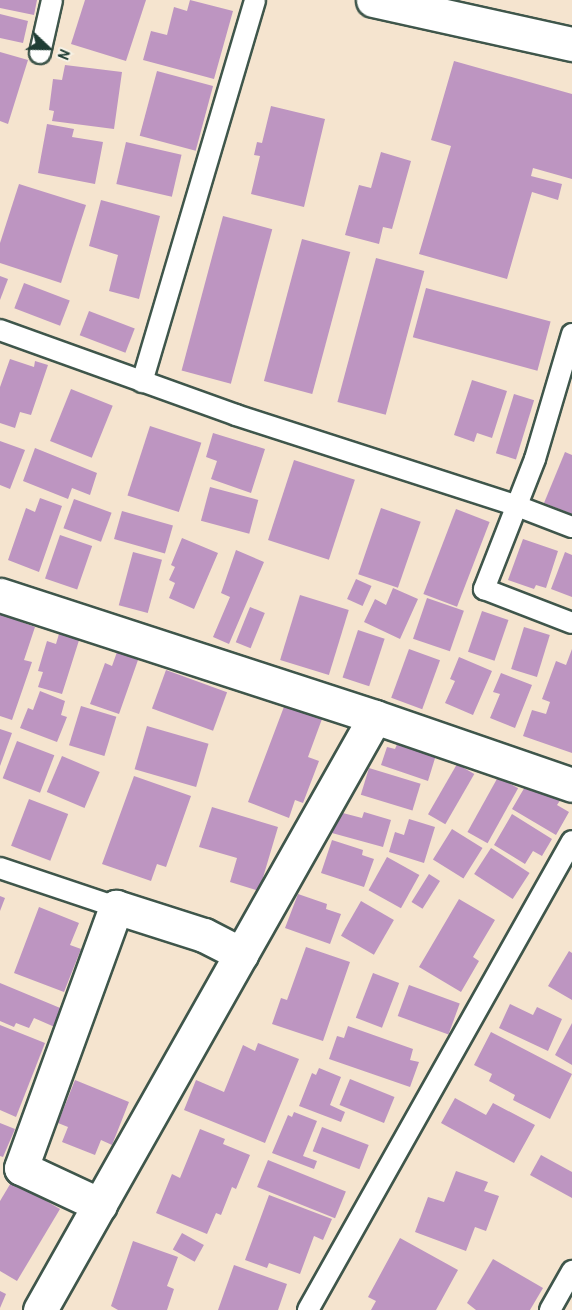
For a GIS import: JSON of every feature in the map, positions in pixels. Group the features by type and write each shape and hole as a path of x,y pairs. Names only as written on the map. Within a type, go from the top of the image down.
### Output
{"street":[{"path":"373,0 572,44"},
{"path":"0,595 375,717 572,785"},
{"path":"40,1310 375,717"},
{"path":"100,1205 21,1168 116,907 204,935 241,954"}],"lane":[{"path":"40,53 52,0"},
{"path":"142,382 255,0"},
{"path":"0,330 142,382 517,506 572,527"},
{"path":"572,334 535,459 484,589 572,623"},
{"path":"308,1310 572,841"},
{"path":"0,868 116,907"},
{"path":"550,1310 572,1271"}],"building":[{"path":"0,0 37,0 34,15 0,8"},
{"path":"85,0 146,0 126,61 71,44"},
{"path":"190,0 233,11 214,79 143,60 151,31 167,35 174,7 187,11"},
{"path":"0,14 28,21 23,43 0,38"},
{"path":"0,52 28,60 8,124 0,121"},
{"path":"454,61 572,94 572,179 533,168 531,176 562,184 558,200 532,192 507,279 419,254 451,146 431,140"},
{"path":"65,65 122,72 114,129 52,121 54,111 49,110 53,79 62,80"},
{"path":"157,71 213,86 196,151 140,136"},
{"path":"271,106 325,119 304,207 251,194 260,156 254,155 257,142 262,143"},
{"path":"47,124 74,129 72,137 103,142 95,184 38,173"},
{"path":"126,142 182,155 172,197 116,184"},
{"path":"381,152 411,161 392,229 383,227 379,244 345,235 359,185 371,188"},
{"path":"19,184 86,205 61,283 0,263 0,243"},
{"path":"101,200 160,216 139,299 109,291 118,255 89,246"},
{"path":"223,216 272,229 231,384 182,371"},
{"path":"302,239 350,252 312,394 264,381"},
{"path":"376,258 424,271 386,415 337,402"},
{"path":"0,276 8,279 0,300"},
{"path":"24,283 70,301 60,326 14,308"},
{"path":"426,288 551,321 537,371 413,337"},
{"path":"89,311 135,329 125,353 80,335"},
{"path":"10,359 34,367 35,361 48,365 31,415 20,412 15,428 0,423 0,387"},
{"path":"472,380 507,391 492,438 477,433 474,442 454,435"},
{"path":"71,389 113,406 92,458 50,441"},
{"path":"514,394 534,400 516,459 496,453"},
{"path":"150,426 201,443 179,512 127,495"},
{"path":"213,433 265,449 251,493 211,479 217,461 206,457"},
{"path":"0,441 25,450 10,489 0,485"},
{"path":"35,448 97,473 90,495 72,488 68,499 23,481"},
{"path":"565,452 572,455 572,514 544,503"},
{"path":"294,460 355,480 329,560 268,540"},
{"path":"210,487 258,500 249,534 201,521"},
{"path":"40,498 62,506 39,572 8,560 26,508 35,512"},
{"path":"74,499 112,513 101,542 63,528"},
{"path":"381,508 421,522 398,588 358,574"},
{"path":"456,509 490,522 457,607 423,594"},
{"path":"122,511 173,526 165,553 114,539"},
{"path":"60,535 92,546 77,590 45,578"},
{"path":"182,538 218,553 194,609 169,598 175,583 169,580 175,567 171,565"},
{"path":"523,539 558,551 546,588 536,585 534,589 508,580"},
{"path":"236,550 264,562 229,644 213,637 230,597 221,593"},
{"path":"133,552 162,560 148,613 119,605"},
{"path":"565,552 572,555 572,597 551,589"},
{"path":"356,579 372,586 363,606 347,599"},
{"path":"393,588 418,599 400,639 364,622 375,599 386,605"},
{"path":"300,595 349,610 329,675 280,660"},
{"path":"427,598 464,611 450,651 413,639"},
{"path":"250,607 265,613 251,648 236,642"},
{"path":"482,611 508,620 494,661 468,652"},
{"path":"0,614 35,627 24,660 32,662 12,720 0,716"},
{"path":"61,627 81,634 62,694 38,687 43,672 38,671 47,641 56,644"},
{"path":"524,627 550,635 537,677 511,669"},
{"path":"358,630 385,639 369,686 343,678"},
{"path":"409,649 440,660 422,709 391,698"},
{"path":"572,649 572,753 523,736 532,710 546,714 550,702 542,699 556,661 566,665"},
{"path":"117,652 138,660 119,714 90,704 105,663 112,666"},
{"path":"459,657 492,671 473,715 445,703 455,681 450,679"},
{"path":"166,670 227,692 213,731 152,709"},
{"path":"501,673 532,685 515,728 490,718 500,694 493,692"},
{"path":"40,691 65,701 61,715 67,717 57,742 20,728 28,708 33,710"},
{"path":"285,704 322,719 308,757 319,761 303,803 295,800 289,818 248,802"},
{"path":"81,706 116,717 104,756 69,745"},
{"path":"147,726 209,744 196,787 135,769"},
{"path":"0,729 12,733 0,766"},
{"path":"17,741 54,755 40,793 3,778"},
{"path":"398,742 436,755 428,781 381,765 387,747 395,749"},
{"path":"62,756 100,772 85,808 47,792"},
{"path":"457,764 474,774 445,824 428,814"},
{"path":"369,768 421,784 412,811 361,795"},
{"path":"134,776 191,796 166,867 157,864 151,881 102,864"},
{"path":"498,777 518,788 488,843 467,832"},
{"path":"526,785 542,794 545,790 561,799 557,805 569,812 556,835 512,809"},
{"path":"29,799 68,814 50,861 11,846"},
{"path":"212,807 278,827 259,891 230,882 237,858 199,847"},
{"path":"339,812 362,818 364,812 391,820 383,847 332,833"},
{"path":"512,814 552,839 542,856 533,851 525,864 494,845"},
{"path":"409,819 435,827 424,863 389,852 395,832 404,835"},
{"path":"452,829 483,848 463,879 433,860"},
{"path":"332,840 363,850 362,855 374,859 364,887 321,873"},
{"path":"491,848 530,873 513,899 474,874"},
{"path":"387,857 419,875 401,908 369,890"},
{"path":"429,874 440,881 423,909 412,902"},
{"path":"298,894 327,904 326,909 341,914 330,944 285,928"},
{"path":"0,896 5,898 0,911"},
{"path":"459,899 495,920 473,957 479,961 461,992 419,967"},
{"path":"361,901 394,920 374,955 341,936"},
{"path":"39,907 79,923 70,945 81,949 64,992 14,973"},
{"path":"306,947 350,962 323,1041 272,1024 281,998 287,1000"},
{"path":"569,951 572,953 572,1000 548,986"},
{"path":"373,973 399,983 382,1028 356,1018"},
{"path":"0,983 65,1010 57,1028 34,1018 29,1028 16,1023 14,1027 0,1021"},
{"path":"409,985 460,1003 448,1034 398,1016"},
{"path":"510,1004 533,1015 537,1007 562,1019 548,1051 499,1028"},
{"path":"572,1023 572,1065 555,1055"},
{"path":"0,1025 45,1043 16,1117 0,1110"},
{"path":"348,1026 413,1049 410,1060 419,1062 410,1087 329,1059 337,1036 344,1038"},
{"path":"491,1032 572,1074 550,1119 513,1100 515,1095 489,1081 492,1074 474,1065"},
{"path":"258,1043 299,1059 265,1143 184,1110 196,1080 224,1092 243,1045 255,1051"},
{"path":"319,1068 341,1077 330,1105 345,1112 341,1122 299,1106 312,1073 316,1075"},
{"path":"350,1079 395,1097 384,1123 340,1105"},
{"path":"75,1080 129,1102 112,1145 101,1140 95,1155 62,1142 68,1127 58,1123"},
{"path":"455,1098 486,1115 493,1103 535,1125 514,1163 441,1123"},
{"path":"294,1112 317,1121 303,1156 317,1161 314,1169 272,1153 288,1115 292,1117"},
{"path":"0,1123 15,1129 3,1157 0,1156"},
{"path":"322,1127 369,1145 359,1169 313,1151"},
{"path":"200,1129 225,1139 223,1144 250,1155 236,1189 232,1187 221,1215 216,1213 207,1234 156,1213 172,1174 180,1178"},
{"path":"541,1155 572,1172 572,1198 530,1175"},
{"path":"268,1160 346,1191 335,1218 257,1187"},
{"path":"456,1171 488,1182 484,1191 499,1196 486,1231 475,1227 466,1251 415,1232 428,1197 444,1202"},
{"path":"12,1181 60,1209 17,1281 0,1271 0,1201"},
{"path":"269,1195 332,1219 323,1240 314,1236 300,1274 269,1263 267,1268 245,1260"},
{"path":"182,1233 204,1245 195,1262 173,1250"},
{"path":"400,1238 458,1270 436,1310 371,1310 376,1301 368,1297"},
{"path":"133,1241 178,1257 167,1286 174,1289 167,1310 118,1310 111,1306"},
{"path":"493,1259 543,1288 530,1310 476,1310 467,1303"},
{"path":"234,1265 287,1284 278,1310 218,1310"},
{"path":"0,1291 6,1294 0,1308"}]}
